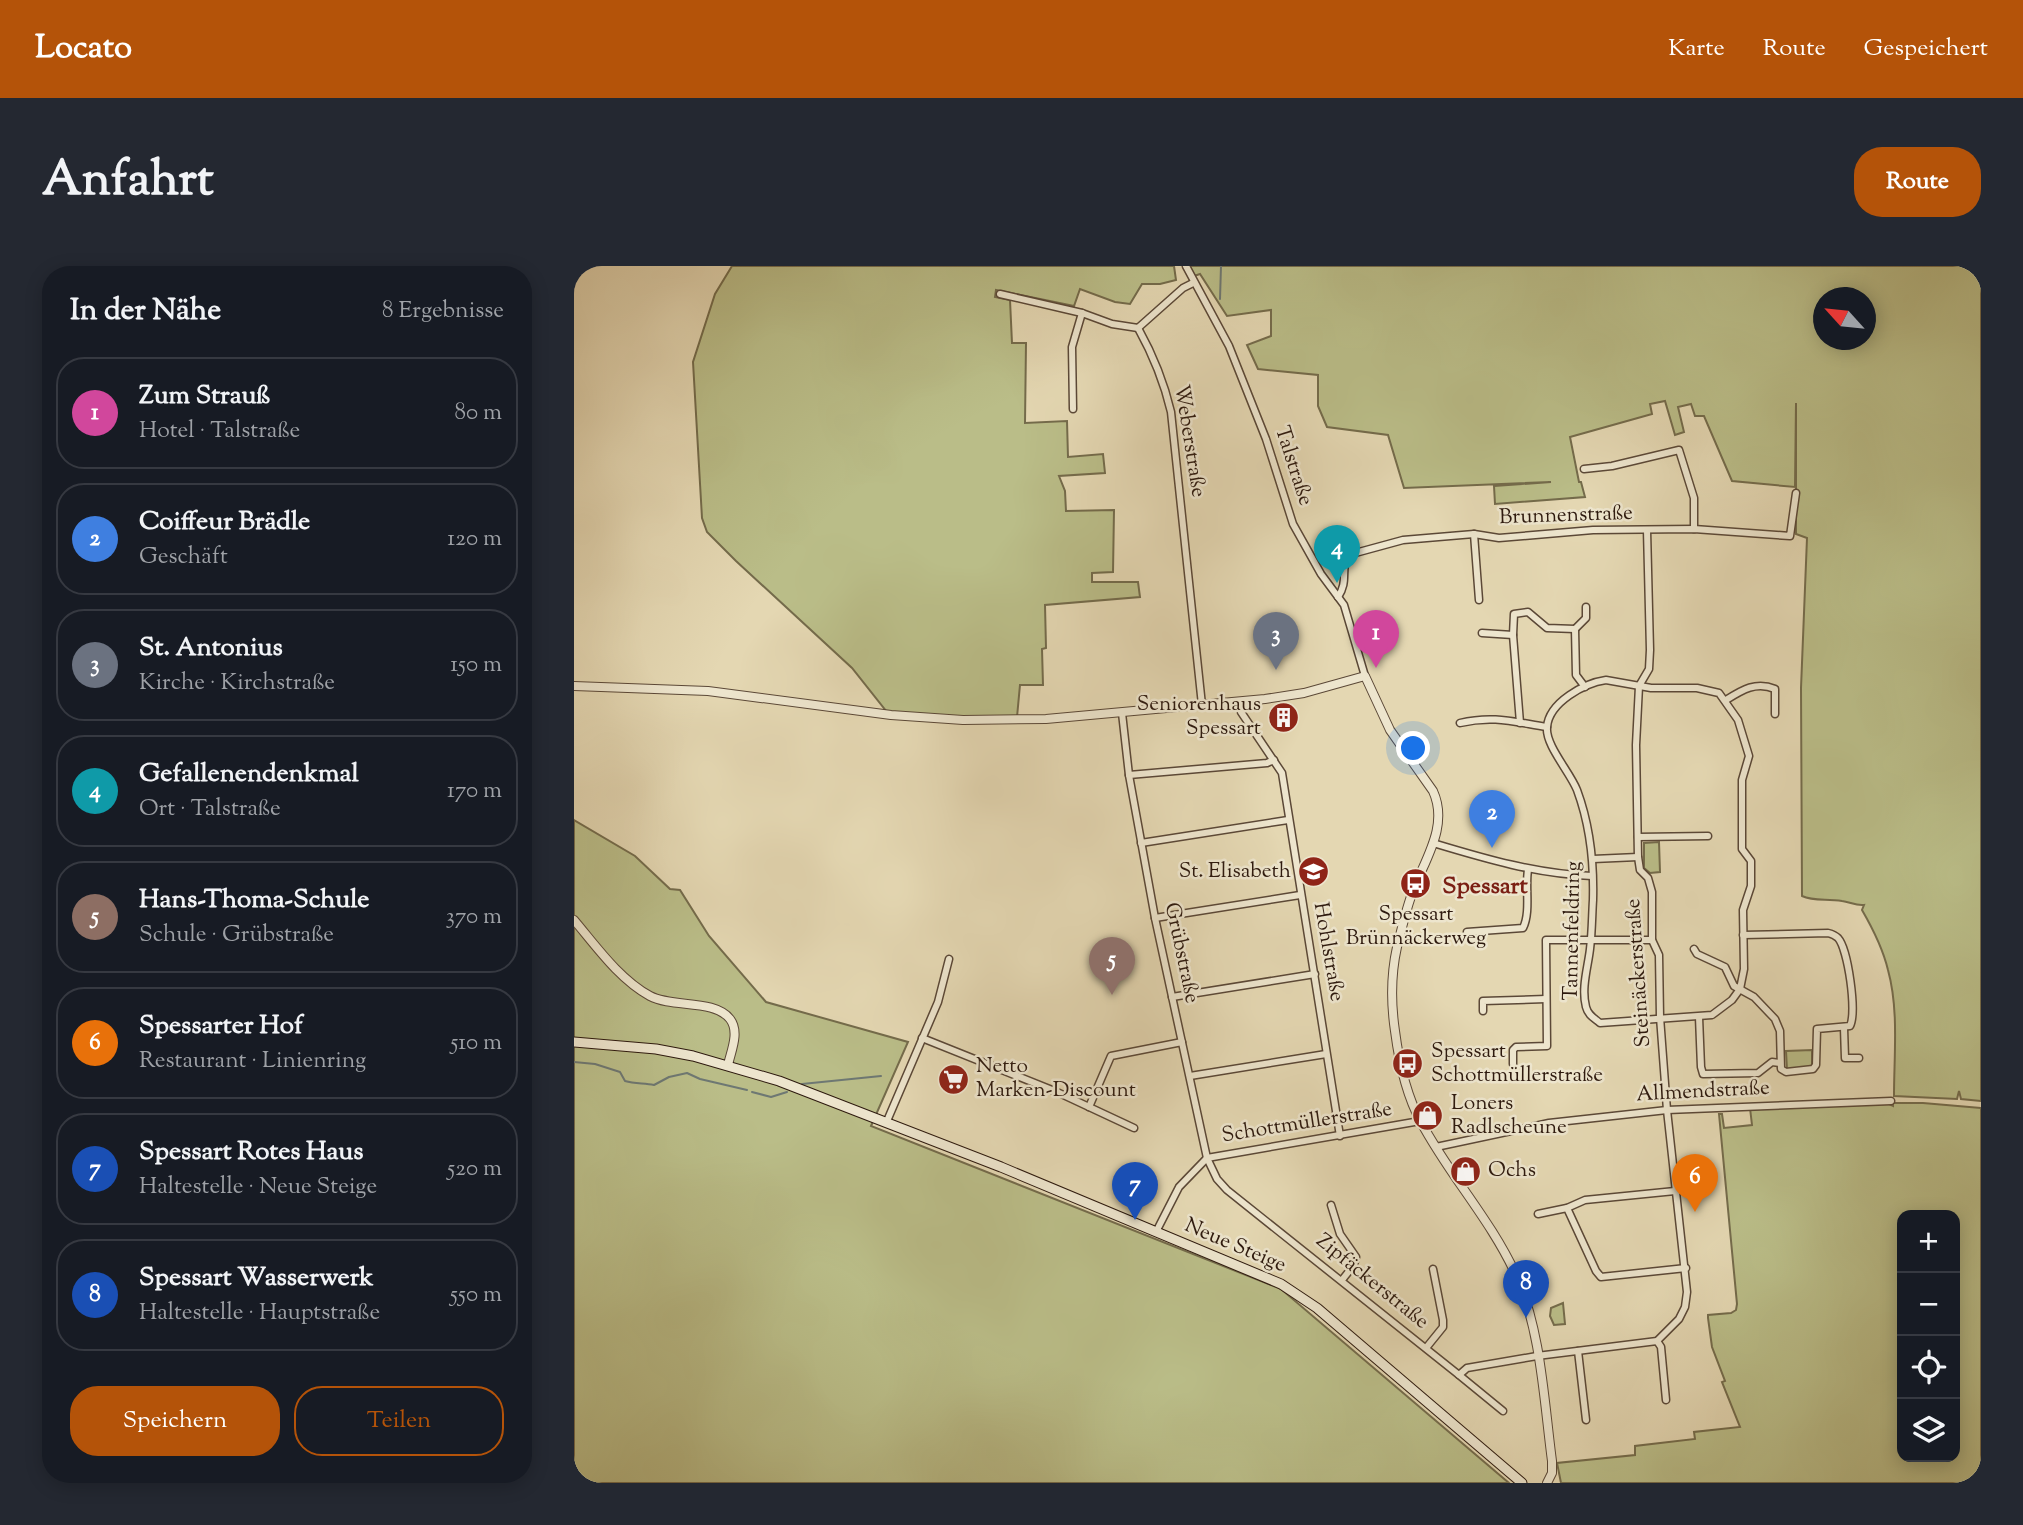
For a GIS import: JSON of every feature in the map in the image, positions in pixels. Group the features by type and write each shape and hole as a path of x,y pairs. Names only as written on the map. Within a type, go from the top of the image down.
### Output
{"main road":[{"name":"Neue Steige","path":"574,1042 656,1049 779,1080 887,1121 1259,1274 1300,1295 1522,1483"}],"street":[{"name":"Talstraße","path":"1186,266 1229,346 1266,439 1293,524 1321,574 1346,611 1365,676"},
{"path":"1000,294 1082,313 1112,324 1138,328 1183,288 1193,283"},
{"path":"1073,408 1072,347 1082,313"},
{"name":"Weberstraße","path":"1138,328 1165,386 1171,412 1202,705"},
{"path":"1584,469 1612,466 1679,450 1694,498 1694,529"},
{"name":"Brunnenstraße","path":"1338,597 1344,589 1344,562 1348,555 1403,540 1474,534 1499,538 1592,530 1694,529 1790,536 1796,493"},
{"name":"Steinäckerstraße","path":"1647,530 1649,669 1639,687 1636,745 1638,857 1640,870 1648,878 1652,940 1659,954 1660,1017 1667,1110 1687,1292 1685,1307 1679,1319 1657,1342"},
{"path":"1474,534 1479,600"},
{"path":"1585,687 1576,675 1575,629 1586,618 1586,607"},
{"path":"1520,723 1513,618 1517,612 1528,612 1547,628 1575,629"},
{"path":"1482,634 1513,635"},
{"path":"574,686 708,691 891,715 963,720 1020,720 1122,713 1304,694 1365,676 1390,730 1437,800 1439,820 1433,843 1409,901 1393,971 1392,999 1400,1062 1420,1121 1494,1236 1527,1303 1552,1461 1552,1473 1547,1483"},
{"path":"1460,723 1481,718 1547,727 1552,711 1557,706 1593,682 1606,680 1639,687 1709,690 1719,693 1726,700 1744,734 1749,756 1742,780 1742,849 1751,861 1751,886 1743,910 1744,969 1740,989"},
{"path":"1726,700 1744,688 1767,686 1775,690 1774,714"},
{"name":"Hohlstraße","path":"1241,702 1241,712 1282,774 1340,1136"},
{"name":"Grübstraße","path":"1122,713 1129,775 1155,918 1207,1158"},
{"name":"Tannenfeldring","path":"1547,727 1549,739 1576,789 1590,836 1593,859 1591,940 1585,975 1586,1007 1590,1016 1600,1023 1660,1017 1699,1017 1723,1009 1740,989"},
{"path":"1129,775 1267,763 1274,760"},
{"path":"1141,843 1288,820"},
{"path":"1639,837 1708,836"},
{"path":"1433,843 1528,870 1592,876"},
{"path":"1593,859 1638,857"},
{"path":"1467,932 1523,928 1526,922 1528,870"},
{"path":"1155,918 1300,895"},
{"path":"574,920 613,965 634,985 651,996 670,1003 719,1010 727,1016 733,1022 736,1034 728,1066"},
{"path":"1693,949 1697,954 1725,967 1734,986 1754,997 1775,1019 1780,1031 1781,1069 1786,1072 1814,1069 1817,1029 1844,1028 1850,1026 1853,1020 1853,988 1843,947 1837,937 1828,933 1743,935"},
{"path":"1513,1064 1513,1050 1516,1047 1547,1046 1546,940 1652,940"},
{"path":"887,1121 938,1002 950,959"},
{"path":"1172,998 1315,974"},
{"path":"1483,1011 1483,1001 1546,999"},
{"path":"1699,1017 1700,1067 1703,1074 1758,1073 1772,1062 1780,1063"},
{"path":"1844,1028 1845,1058 1859,1058"},
{"path":"922,1038 1135,1128"},
{"path":"1089,1107 1111,1056 1182,1042"},
{"path":"1191,1076 1326,1054"},
{"name":"Allmendstraße","path":"1436,1147 1549,1123 1667,1110 1891,1101"},
{"name":"Schottmüllerstraße","path":"1156,1232 1178,1187 1207,1158 1420,1121"},
{"name":"Zipfäckerstraße","path":"1207,1158 1217,1179 1227,1190 1503,1411"},
{"path":"1538,1214 1567,1208 1585,1200 1675,1191"},
{"path":"1331,1205 1340,1234 1356,1257 1354,1265 1342,1280"},
{"path":"1567,1208 1601,1277 1686,1268"},
{"path":"1426,1348 1443,1327 1433,1269"},
{"path":"1459,1375 1467,1368 1537,1356 1657,1342 1661,1347 1666,1400"},
{"path":"1578,1351 1586,1420"}],"green space":[{"path":"732,266 1174,266 1176,280 1160,284 1142,284 1130,304 1115,302 1080,289 1074,306 996,290 995,297 1010,300 1012,343 1026,343 1025,423 1067,421 1068,457 1103,454 1105,473 1059,476 1065,491 1066,511 1114,510 1113,572 1092,573 1092,582 1138,582 1140,597 1045,605 1043,685 1020,685 1017,717 974,718 887,712 852,668 707,532 702,518 693,362 715,294"},
{"path":"1189,266 1981,266 1981,1101 1961,1099 1959,1091 1957,1099 1894,1096 1894,1001 1886,962 1862,910 1864,905 1802,896 1801,688 1807,538 1796,534 1796,403 1795,487 1732,481 1704,416 1695,416 1691,404 1678,407 1684,432 1675,435 1665,401 1650,404 1652,414 1570,437 1579,482 1585,497 1495,504 1494,486 1551,482 1404,488 1388,435 1327,427 1318,406 1318,375 1258,369 1247,345 1271,336 1271,310 1227,316 1200,274 1194,276"},
{"path":"574,820 635,856 670,889 680,890 709,936 766,1002 908,1042 871,1126 1281,1289 1509,1483 574,1483"},
{"path":"1659,842 1660,872 1650,873 1644,868 1644,843"},
{"path":"1812,1050 1812,1069 1787,1070 1786,1051"},
{"path":"1887,1103 1893,1106 1893,1103 1923,1103 1981,1108 1981,1483 1561,1483 1557,1463 1635,1455 1635,1446 1695,1439 1694,1432 1740,1427 1722,1382 1725,1381 1712,1347 1708,1315 1731,1313 1736,1310 1737,1304 1719,1114 1722,1114 1724,1128 1752,1125 1750,1108"},
{"path":"1563,1303 1565,1324 1554,1325 1550,1316 1551,1308"}],"waterway":[{"path":"1220,299 1221,266"},
{"path":"574,1062 595,1064 620,1072 625,1081 632,1083 654,1085 669,1077 687,1073 700,1079 747,1090"},
{"path":"802,1084 881,1076"},
{"path":"752,1092 771,1097 787,1092"}],"place":[{"name":"Gefallenendenkmal","path":"1337,583"},
{"name":"Zum Strauß","path":"1376,668"},
{"name":"St. Antonius","path":"1276,670"},
{"name":"Seniorenhaus Spessart","path":"1284,717"},
{"name":"Coiffeur Brädle","path":"1492,848"},
{"name":"St. Elisabeth","path":"1314,872"},
{"name":"Spessart Brünnäckerweg","path":"1416,883"},
{"name":"Hans-Thoma-Schule","path":"1112,995"},
{"name":"Spessart Schottmüllerstraße","path":"1408,1064"},
{"name":"Netto Marken-Discount","path":"953,1079"},
{"name":"Loners Radlscheune","path":"1428,1116"},
{"name":"Ochs","path":"1465,1171"},
{"name":"Spessarter Hof","path":"1695,1212"},
{"name":"Spessart Rotes Haus","path":"1135,1220"},
{"name":"Spessart Wasserwerk","path":"1526,1318"}],"district":[{"name":"Spessart","path":"1485,887"}]}
